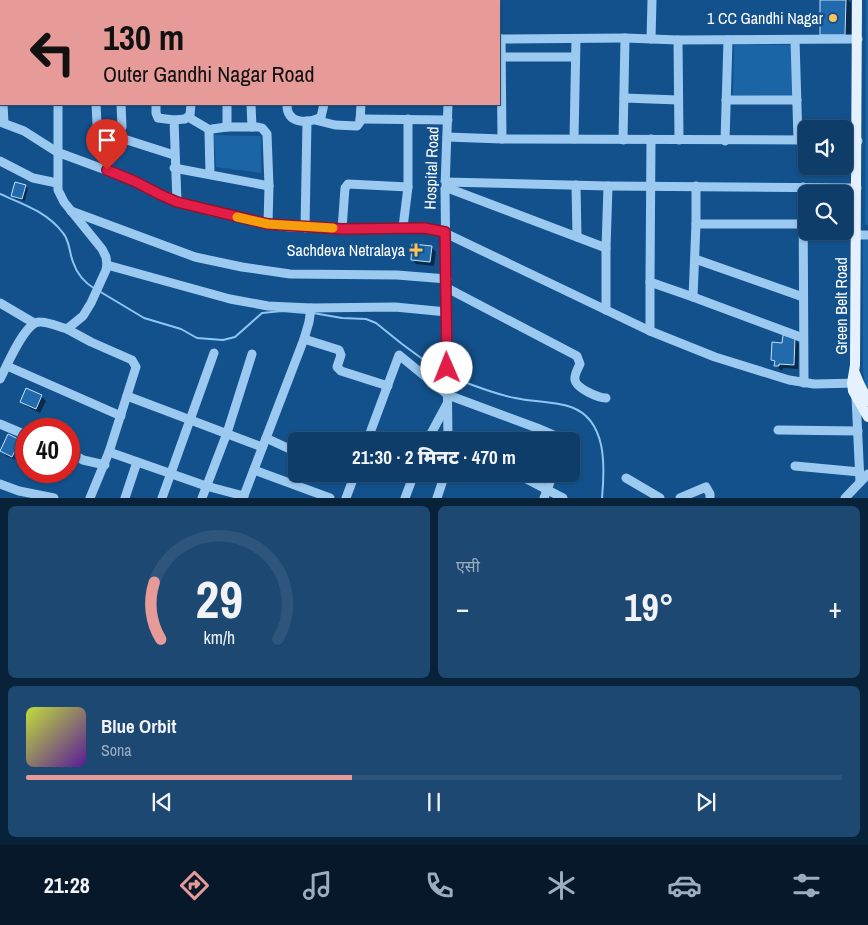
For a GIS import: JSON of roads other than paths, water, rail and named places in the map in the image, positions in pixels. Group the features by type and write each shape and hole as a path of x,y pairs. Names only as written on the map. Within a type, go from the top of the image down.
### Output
{"main road":[{"name":"Green Belt Road","path":"855,383 858,141 857,0"},
{"path":"855,383 856,397 868,417"},
{"path":"855,383 868,401"}],"street":[{"path":"652,0 652,38"},
{"path":"623,140 625,38"},
{"path":"502,139 500,39 858,39"},
{"path":"574,139 576,40"},
{"path":"678,40 678,140"},
{"path":"725,141 728,40"},
{"path":"795,40 800,120"},
{"path":"501,62 575,57"},
{"path":"624,98 678,100"},
{"path":"726,100 797,100"},
{"path":"3,105 2,122 24,130 57,152 122,176 177,202 268,224 342,229 403,227 445,232 650,331 740,366 804,383 855,383"},
{"path":"58,105 57,183 61,196 102,249 107,264 91,303 83,316 67,330"},
{"path":"96,105 97,124 105,133 174,155"},
{"path":"121,105 122,127"},
{"path":"156,105 158,118 174,120 188,118 210,130 262,128 267,134 268,224"},
{"path":"188,118 191,112 191,105"},
{"path":"227,105 227,128"},
{"path":"252,105 252,127"},
{"path":"287,105 288,113 294,120 353,126 359,124 361,105"},
{"path":"311,121 321,117 324,105"},
{"name":"Hospital Road","path":"448,105 445,185 448,432"},
{"path":"360,119 448,120"},
{"path":"403,227 408,187 408,119"},
{"path":"174,120 174,168 177,202"},
{"path":"305,228 311,121"},
{"path":"210,130 210,174"},
{"path":"447,137 725,141 798,140"},
{"path":"650,331 651,139"},
{"path":"853,141 858,141"},
{"path":"0,160 33,178 57,183"},
{"path":"174,168 269,186"},
{"path":"342,229 345,188 348,184 408,187"},
{"path":"445,185 798,187"},
{"path":"445,185 606,248"},
{"path":"576,185 577,237"},
{"path":"606,310 608,186"},
{"path":"693,297 696,186"},
{"path":"853,188 857,188"},
{"path":"71,211 195,257 233,266 290,274 397,275 447,284 577,356 580,364 575,377 577,384 596,397 606,398"},
{"path":"696,224 798,224"},
{"path":"856,234 868,235"},
{"path":"803,240 804,383"},
{"path":"695,259 802,296"},
{"path":"107,264 244,302 280,308 310,310 395,307 446,312"},
{"path":"650,282 803,338"},
{"path":"0,303 34,323"},
{"path":"109,452 243,497 304,339 310,310"},
{"path":"90,498 109,452 121,416 136,367 132,360 67,330 40,322 34,323 27,329 3,372 121,416"},
{"path":"304,339 339,350 341,355 337,367 341,371 388,386"},
{"path":"162,498 190,421 200,387 214,353"},
{"path":"202,498 227,433 252,354"},
{"path":"370,432 399,355 448,395 546,432"},
{"path":"431,432 448,395"},
{"path":"127,396 190,421 288,450"},
{"path":"845,498 860,482 864,473 858,431 856,397"},
{"path":"0,424 15,430"},
{"path":"778,430 858,431"},
{"path":"80,458 104,465"},
{"path":"125,498 137,462"},
{"path":"795,466 864,473"},
{"path":"254,470 330,498"},
{"path":"626,478 660,498"},
{"path":"346,498 352,482"},
{"path":"405,498 411,482"},
{"path":"436,498 442,482"},
{"path":"443,498 448,482"},
{"path":"529,482 546,494 563,498"},
{"path":"546,494 550,482"},
{"path":"0,484 19,491 53,497"},
{"path":"680,498 704,488 709,493"}],"waterway":[{"path":"0,194 26,205 50,219 67,240 79,274 95,289"},
{"path":"99,291 144,318 181,329 197,338 223,340 235,337 262,313 282,311 306,313"},
{"path":"313,313 342,318 366,319 376,323 445,374"},
{"path":"449,376 499,394 564,405 583,413 591,422 601,445 603,459 602,498"}],"place":[{"name":"1 CC Gandhi Nagar","path":"833,18"},
{"name":"Sachdeva Netralaya","path":"416,250"}]}
